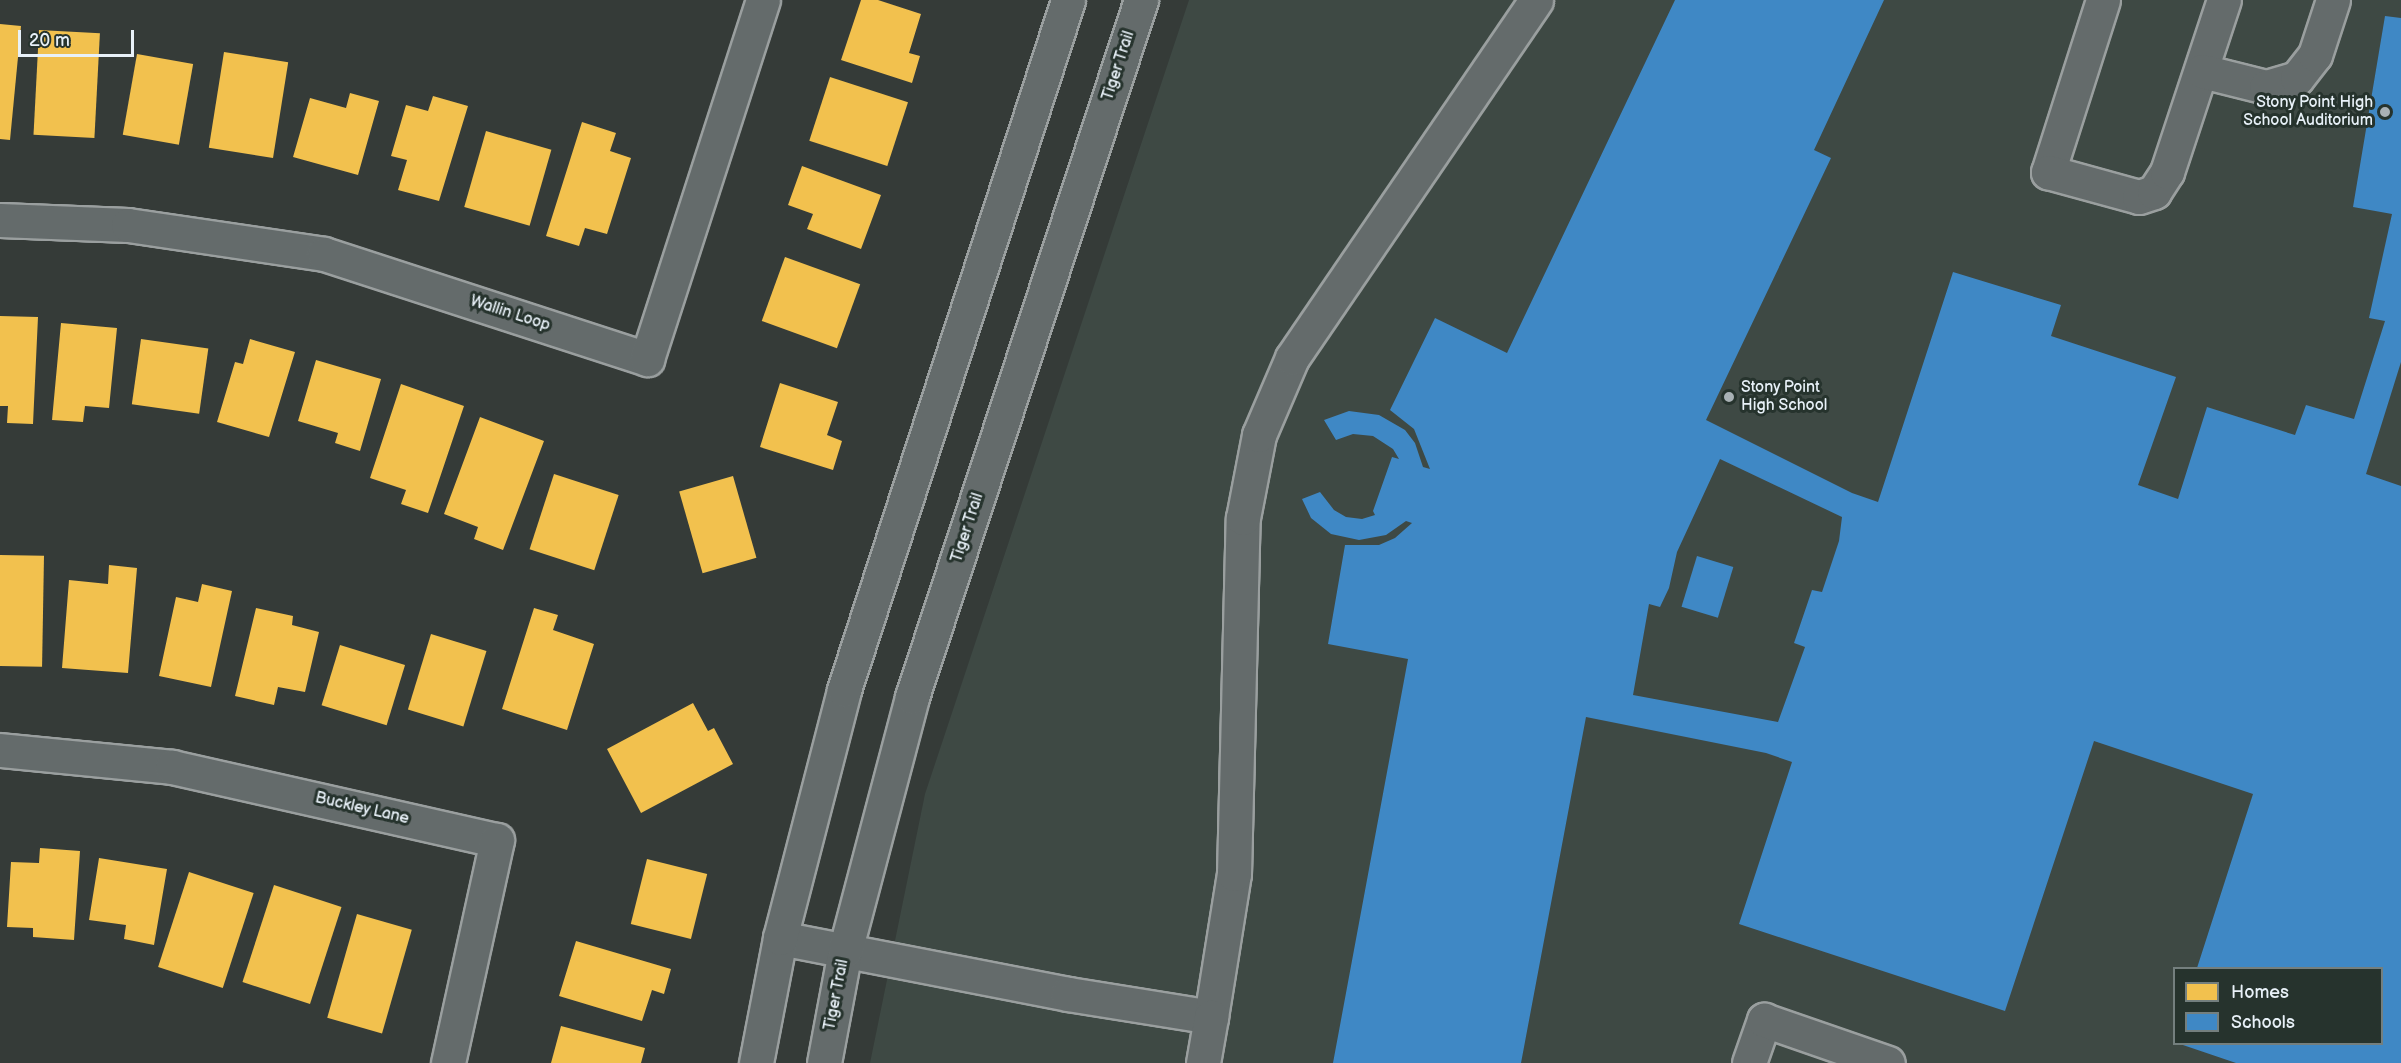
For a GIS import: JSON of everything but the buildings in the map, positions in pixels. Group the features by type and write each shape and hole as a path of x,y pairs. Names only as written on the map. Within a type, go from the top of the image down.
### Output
{"street":[{"name":"Wallin Loop","path":"0,220 128,225 324,254 647,359 763,0"},
{"path":"756,1063 780,938 844,690 1068,0"},
{"name":"Tiger Trail","path":"824,1063 845,951 912,697 1141,0"},
{"path":"1203,1063 1233,874 1243,518 1259,435 1292,358 1536,0"},
{"path":"2103,0 2048,172 2123,195 2139,197 2154,192 2167,172 2224,0"},
{"path":"2202,71 2266,87 2297,78 2315,55 2333,0"},
{"name":"Buckley Lane","path":"0,750 172,766 497,840 447,1063"},
{"path":"780,938 1068,994 1211,1017"},
{"path":"1749,1063 1764,1020 1888,1063"}],"shaded area":[{"name":"Stony Point High School","path":"1189,0 2401,0 2401,1063 870,1063 925,794"}],"place":[{"name":"Stony Point High School Auditorium","path":"2385,112"},
{"name":"Stony Point High School","path":"1729,397"}]}
